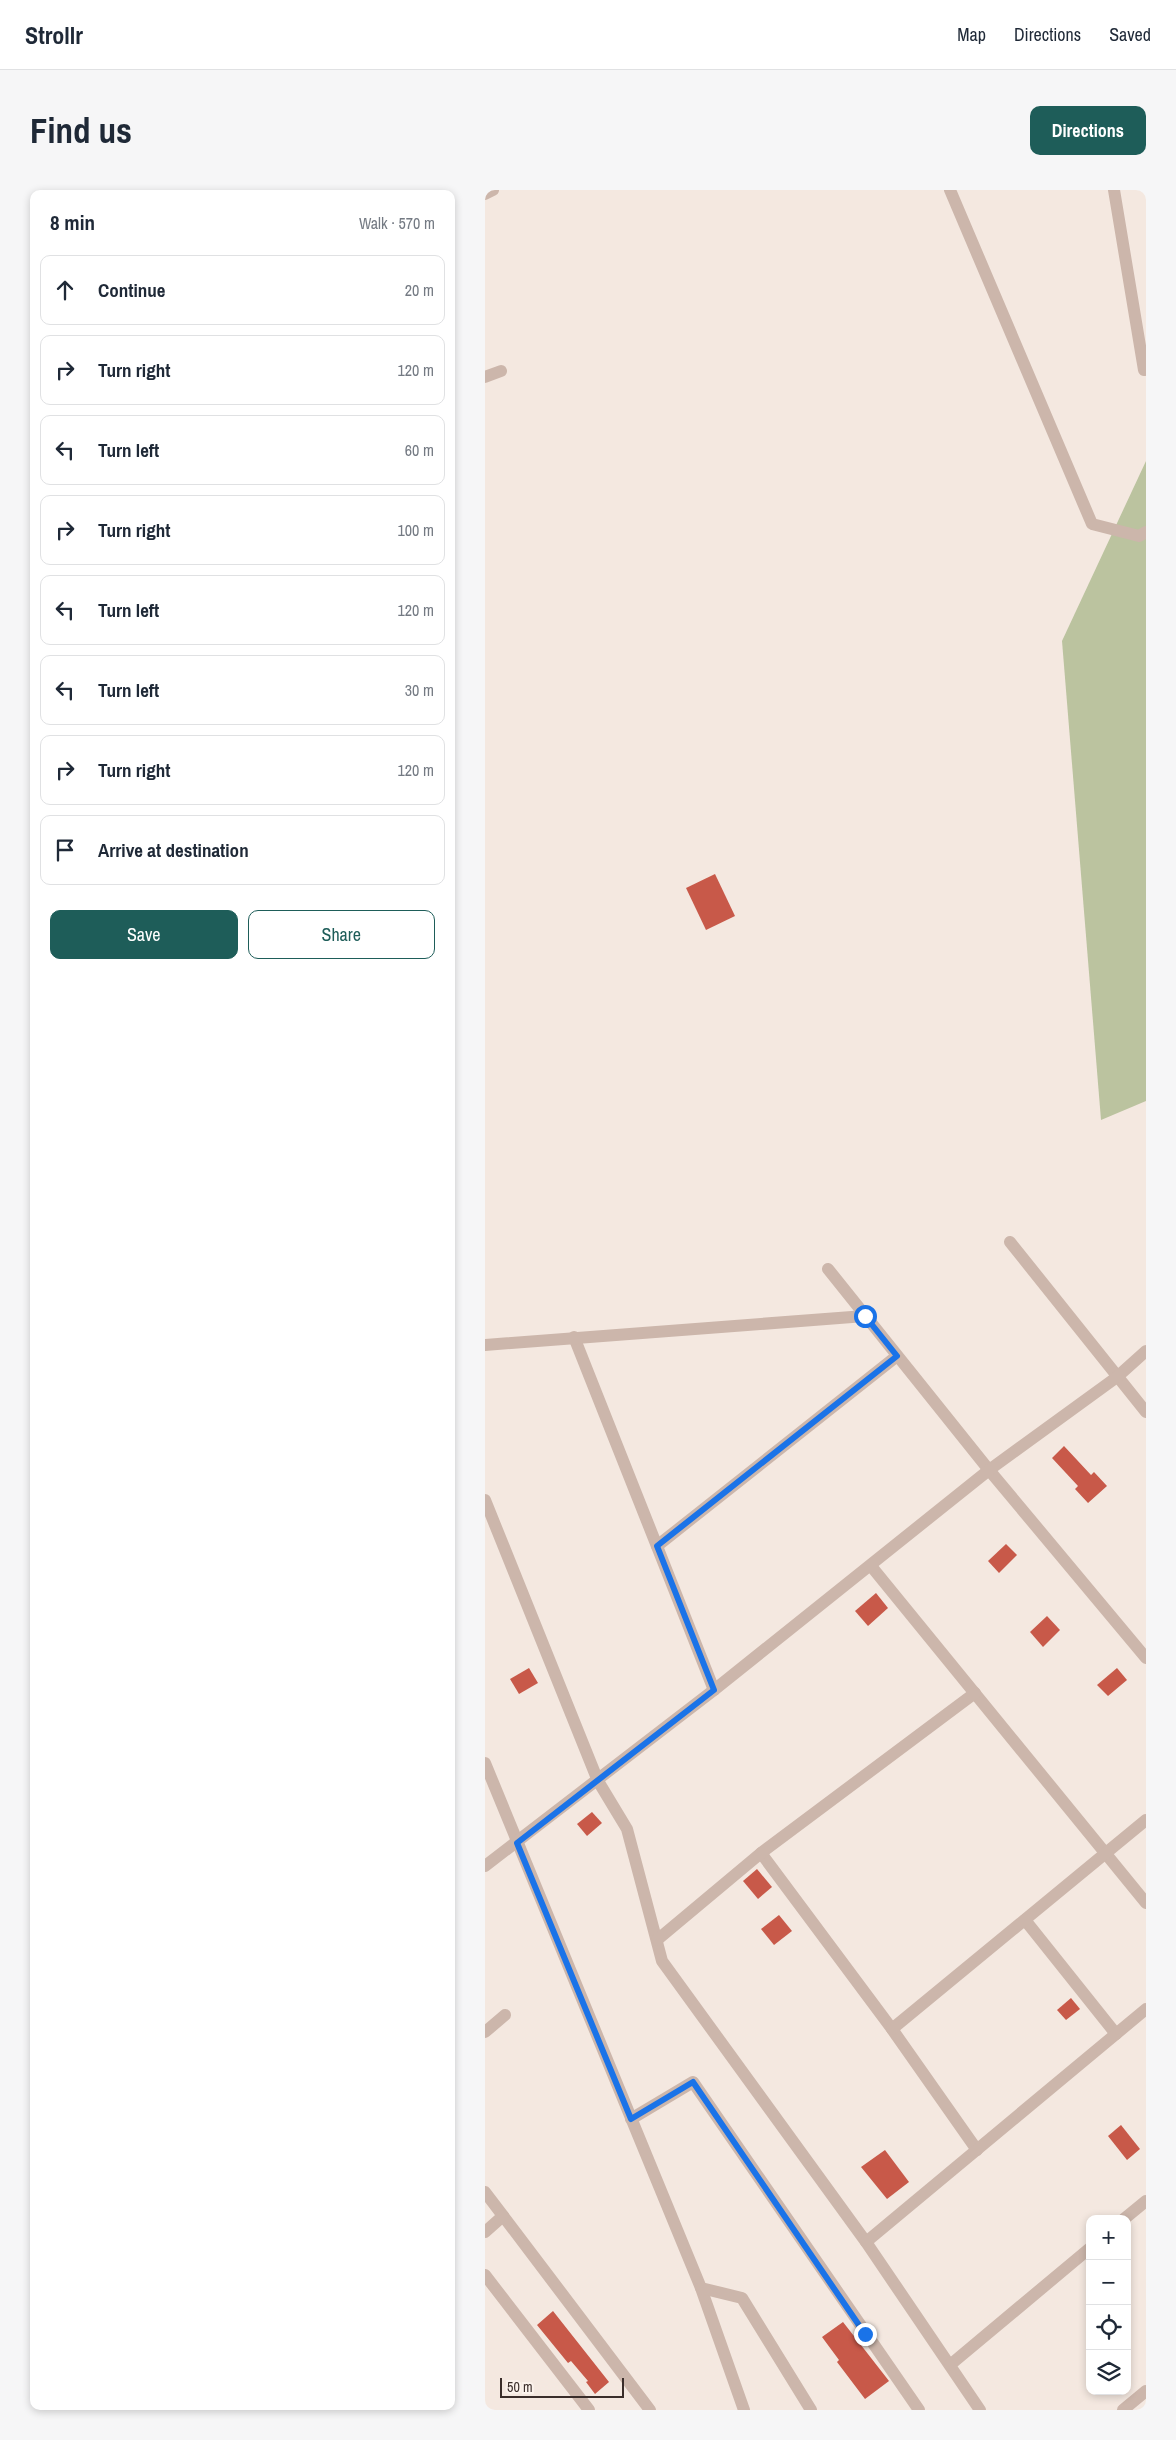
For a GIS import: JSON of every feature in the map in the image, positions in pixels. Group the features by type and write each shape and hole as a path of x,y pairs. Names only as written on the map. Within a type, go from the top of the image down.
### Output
{"street":[{"path":"485,194 493,190"},
{"path":"950,190 1092,524 1139,536 1146,532"},
{"path":"1114,190 1144,370"},
{"path":"485,377 501,371"},
{"path":"1009,1242 1146,1412"},
{"path":"827,1269 989,1470 1146,1658"},
{"path":"485,1345 865,1316"},
{"path":"574,1337 714,1690"},
{"path":"485,1866 714,1690 989,1470 1117,1377 1146,1352"},
{"path":"657,1546 897,1356"},
{"path":"485,1500 597,1781 627,1829 662,1961 866,2242 980,2410"},
{"path":"871,1566 1146,1903"},
{"path":"657,1940 761,1853 975,1693"},
{"path":"485,1763 701,2288 744,2410"},
{"path":"892,2029 1146,1820"},
{"path":"761,1853 892,2029 977,2150"},
{"path":"1025,1920 1116,2034"},
{"path":"866,2242 1146,2009"},
{"path":"485,2032 505,2015"},
{"path":"631,2119 693,2082 919,2410"},
{"path":"485,2192 650,2410"},
{"path":"1129,2215 1146,2200"},
{"path":"485,2232 503,2216"},
{"path":"950,2365 1086,2251"},
{"path":"485,2275 589,2410"},
{"path":"701,2288 742,2298 811,2410"},
{"path":"1123,2410 1146,2391"}],"green space":[{"path":"1146,461 1146,1101 1101,1120 1062,641"}],"building":[{"path":"715,874 735,916 706,930 686,888"},
{"path":"1064,1446 1091,1475 1094,1472 1107,1486 1088,1503 1075,1489 1078,1486 1052,1458"},
{"path":"1006,1544 1017,1555 999,1573 988,1561"},
{"path":"876,1593 888,1608 868,1626 855,1611"},
{"path":"1047,1616 1060,1630 1043,1647 1030,1632"},
{"path":"529,1668 538,1683 519,1694 510,1679"},
{"path":"1117,1668 1127,1680 1108,1696 1097,1685"},
{"path":"592,1812 602,1823 587,1836 577,1824"},
{"path":"757,1869 772,1887 758,1899 743,1881"},
{"path":"779,1915 792,1931 774,1945 761,1929"},
{"path":"1071,1998 1080,2009 1066,2020 1057,2010"},
{"path":"1121,2125 1140,2149 1127,2160 1108,2136"},
{"path":"885,2150 909,2182 887,2199 861,2167"},
{"path":"553,2311 609,2382 595,2394 586,2382 588,2381 571,2361 568,2363 537,2325"},
{"path":"843,2322 889,2381 865,2399 837,2362 839,2360 822,2337"}],"route":[{"path":"865,1316 897,1356 657,1546 714,1690 517,1843 631,2119 693,2082 865,2334"}]}
